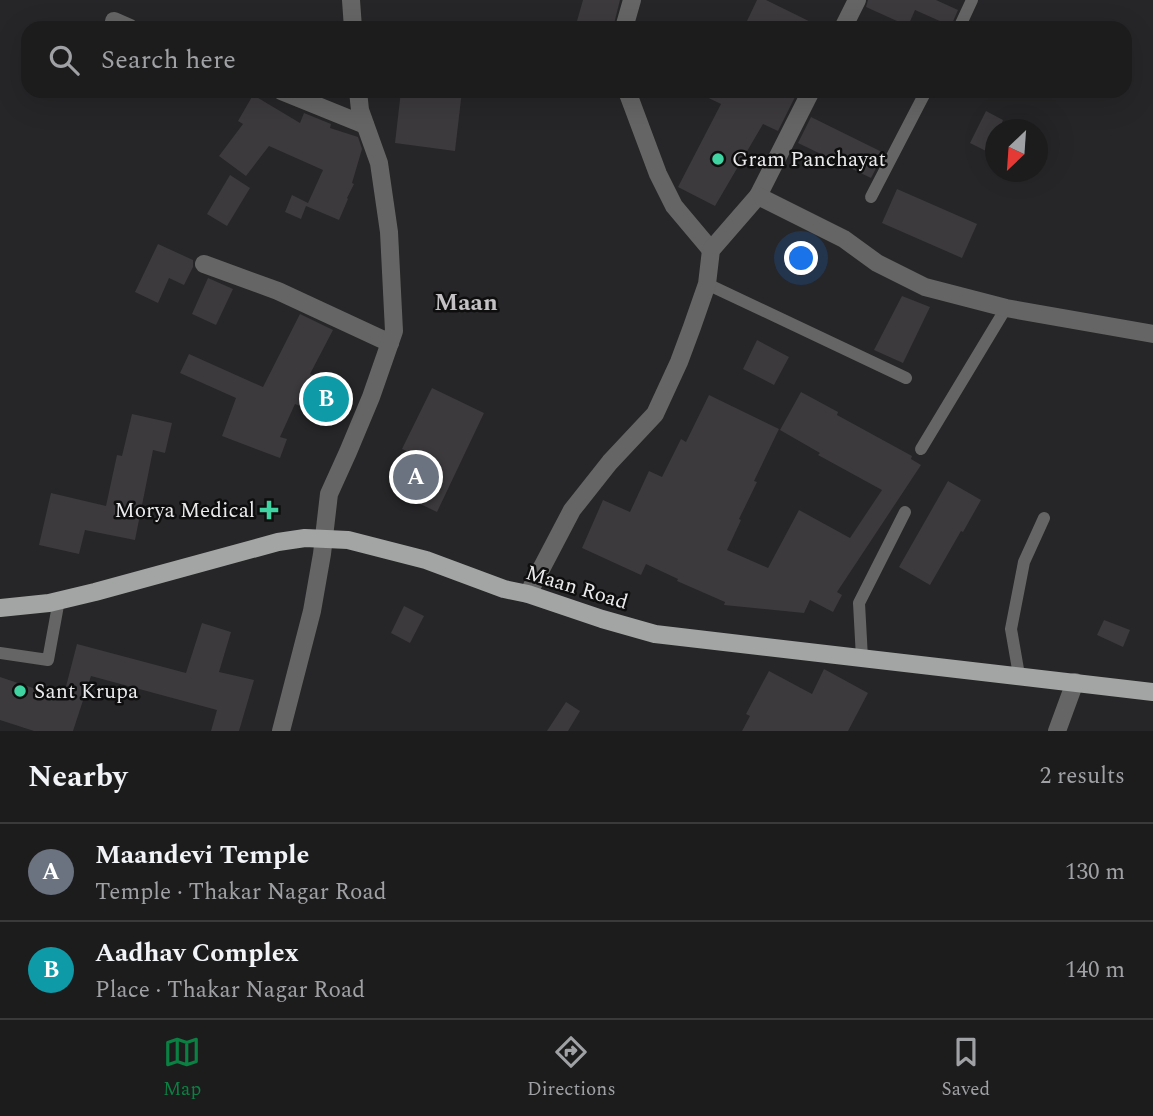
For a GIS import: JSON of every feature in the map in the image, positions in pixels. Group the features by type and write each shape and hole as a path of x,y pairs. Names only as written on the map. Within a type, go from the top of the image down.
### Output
{"main road":[{"name":"Maan Road","path":"0,608 59,600 108,589 278,542 324,538 348,540 426,560 503,589 528,594 602,620 655,634 1153,692"}],"street":[{"path":"351,0 352,21"},
{"path":"626,21 632,0"},
{"path":"846,21 857,0"},
{"path":"298,98 365,125"},
{"path":"281,731 312,611 330,494 394,331 389,232 379,163 360,110 359,98"},
{"path":"630,98 658,174 674,206 711,250"},
{"path":"528,594 572,510 610,462 655,414 679,362 707,284 711,250 758,196 807,98"},
{"path":"758,196 844,239 877,263 925,287 1006,308 1153,334"},
{"path":"204,264 278,291 390,343"},
{"path":"1057,731 1075,682"}],"lane":[{"path":"962,21 972,0"},
{"path":"871,197 922,98"},
{"path":"707,284 906,378"},
{"path":"921,449 1006,308"},
{"path":"862,658 859,603 905,512"},
{"path":"1018,675 1011,629 1024,562 1044,518"},
{"path":"0,653 48,660 59,600"}],"building":[{"path":"583,0 620,0 615,21 577,21"},
{"path":"757,0 766,0 809,21 747,21"},
{"path":"868,0 936,0 958,10 953,21 940,21 915,10 910,21 897,21 866,7"},
{"path":"251,98 258,98 300,123 304,113 331,124 330,128 358,137 362,149 352,183 354,184 339,220 306,206 301,219 285,212 292,195 308,203 323,170 269,146 246,176 219,156 243,124 238,121"},
{"path":"400,98 461,98 455,151 395,143"},
{"name":"Gram Panchayat","path":"709,98 794,98 778,131 763,124 715,206 678,187 721,104"},
{"path":"986,111 1001,119 985,119 985,150 970,143"},
{"path":"811,117 884,153 871,178 798,143"},
{"path":"230,175 250,188 227,226 207,214"},
{"path":"897,189 977,224 962,258 882,223"},
{"path":"158,244 193,260 193,267 184,285 169,278 158,303 135,292"},
{"path":"208,278 233,289 216,325 192,314"},
{"path":"902,296 930,307 903,363 874,350"},
{"path":"300,314 333,330 310,374 351,392 338,422 295,404 280,437 287,439 280,458 222,436 236,398 180,373 189,354 263,387"},
{"path":"757,340 789,357 774,385 743,369"},
{"path":"432,388 484,413 437,512 412,500 428,460 402,449"},
{"path":"801,392 912,456 911,459 921,465 837,592 842,595 833,612 810,600 804,613 724,605 725,602 646,564 641,575 582,548 603,500 630,512 649,471 662,477 681,439 686,442 709,395 779,429 754,481 757,482 727,550 768,568 799,510 850,538 882,490 818,455 820,453 780,430"},
{"path":"132,414 172,423 165,453 153,450 135,540 85,530 79,554 39,545 51,493 106,506 117,455 122,456"},
{"path":"948,481 981,500 930,585 899,567"},
{"path":"404,606 424,616 410,643 391,633"},
{"path":"1104,620 1130,630 1123,647 1097,635"},
{"path":"202,623 231,632 219,672 254,680 239,731 211,731 217,710 91,676 73,731 34,731 0,720 0,677 63,698 77,644 186,673"},
{"path":"824,669 868,693 848,731 742,731 750,716 746,714 769,671 812,694"},
{"path":"566,702 580,711 568,731 547,731"}],"place":[{"name":"Gram Panchayat","path":"718,159"},
{"name":"Aadhav Complex","path":"326,399"},
{"name":"Maandevi Temple","path":"416,477"},
{"name":"Morya Medical","path":"269,510"},
{"name":"Sant Krupa","path":"20,691"}],"district":[{"name":"Maan","path":"466,302"}]}
